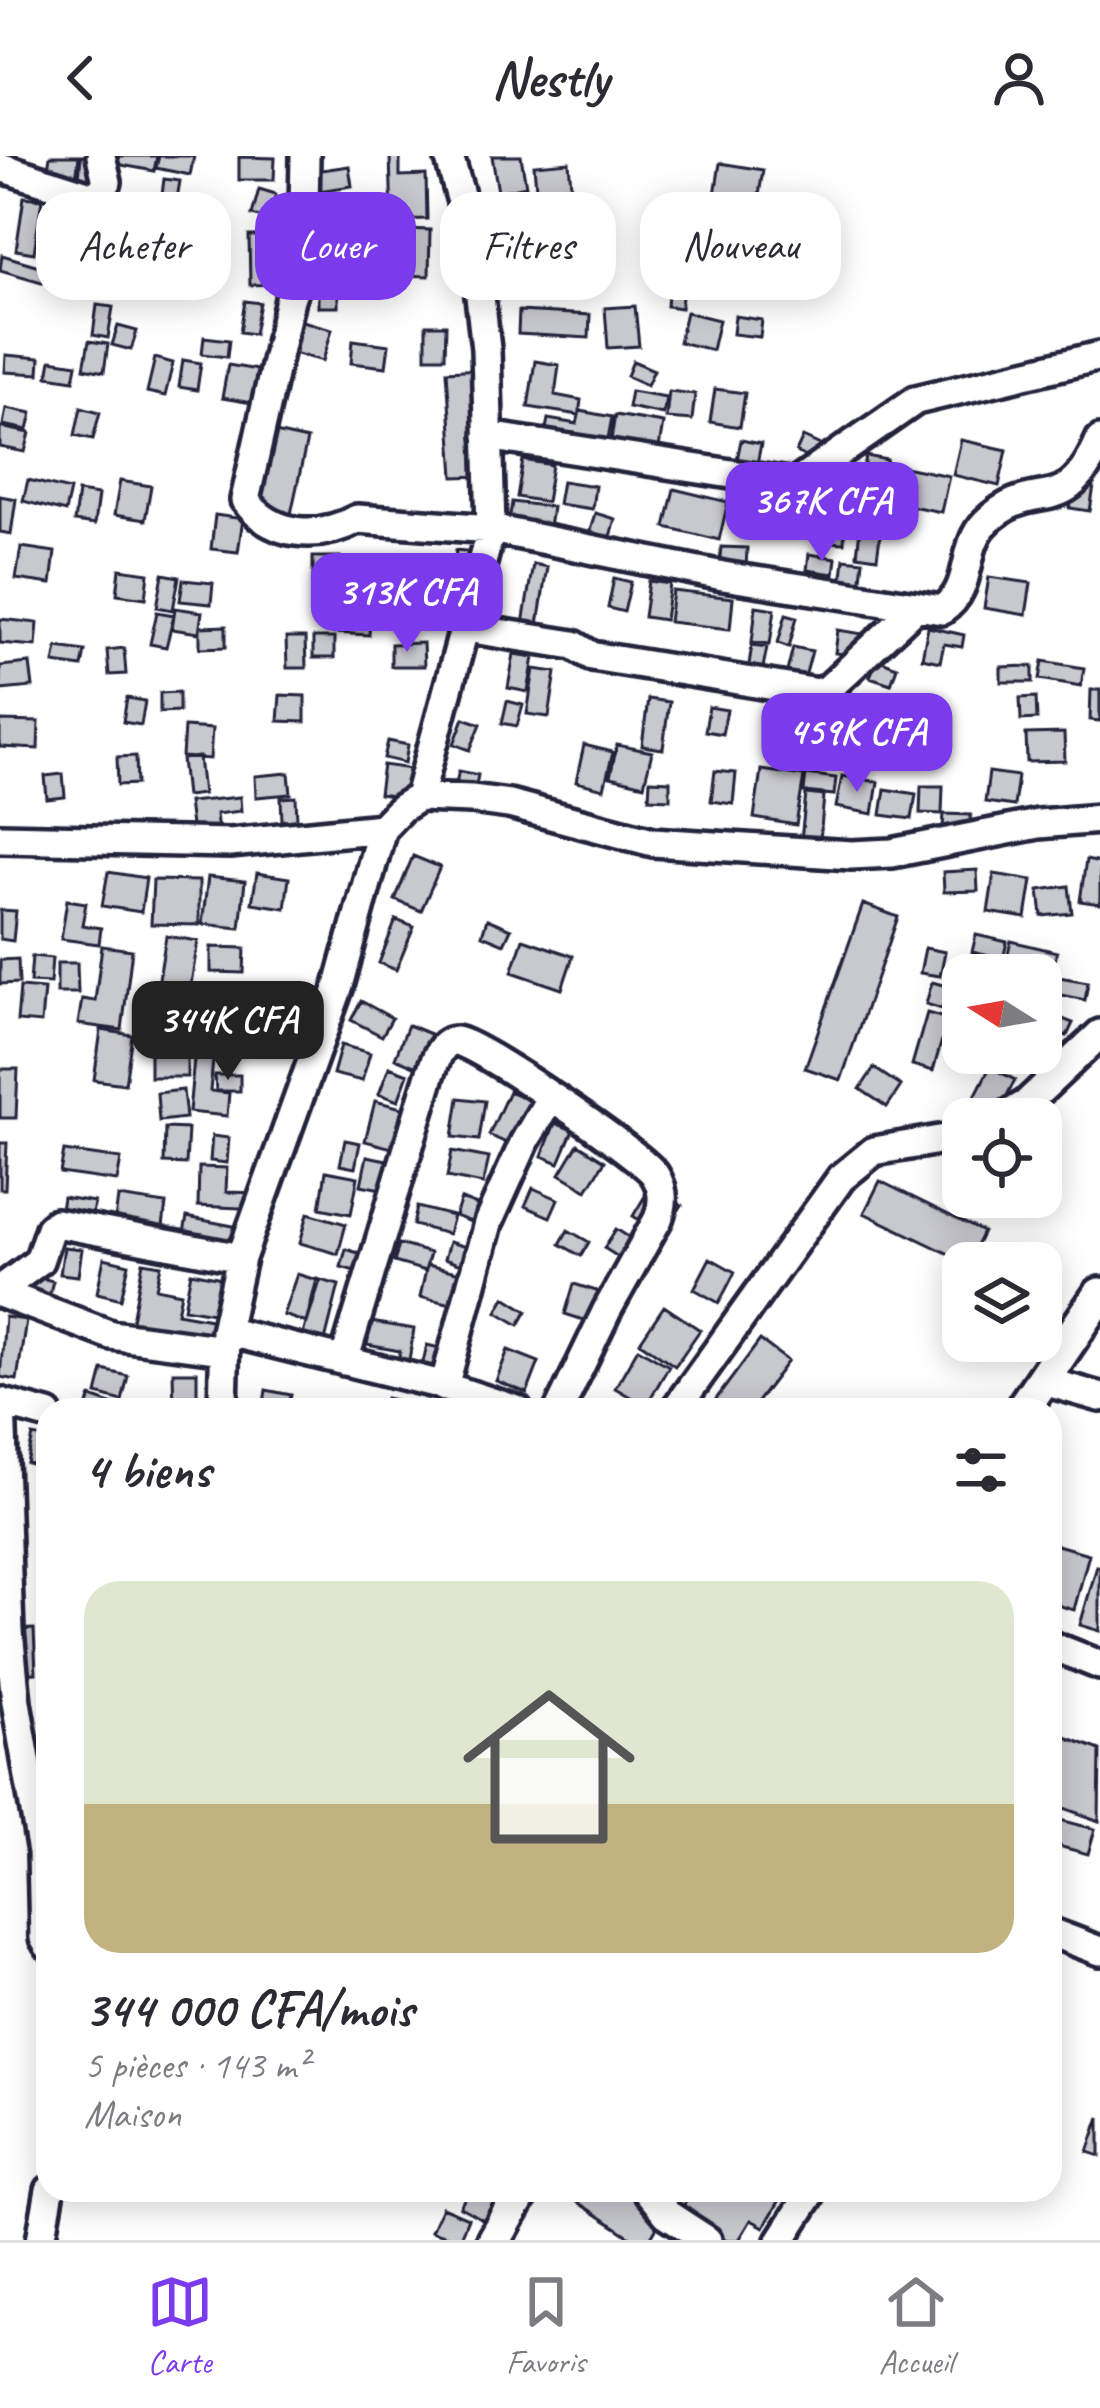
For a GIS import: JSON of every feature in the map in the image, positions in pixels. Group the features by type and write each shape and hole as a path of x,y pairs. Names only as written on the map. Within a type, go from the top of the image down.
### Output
{"street":[{"path":"0,167 97,198 106,182 101,156"},
{"path":"305,156 302,262 245,500 272,525 297,532 337,530 357,519 490,530 723,576 942,610 958,598 980,529 1010,503 1069,488 1088,467 1100,440"},
{"path":"223,1398 224,1340 241,1258 339,986 382,829 388,819 419,797 490,530 486,349 474,244 449,156"},
{"path":"488,436 795,484 916,400 1100,356"},
{"path":"466,628 574,645 592,656 818,693 917,606"},
{"path":"419,797 509,804 652,842 806,854 892,853 1038,824 1100,819"},
{"path":"0,838 230,843 382,829"},
{"path":"1031,1098 1100,1034"},
{"path":"344,1361 440,1050 459,1042 551,1097 654,1173 663,1205 565,1398"},
{"path":"0,1291 111,1335 224,1340 344,1361 452,1396 488,1223 551,1097"},
{"path":"684,1398 842,1178 874,1151 942,1140"},
{"path":"0,1291 39,1261 56,1223 241,1258"},
{"path":"1029,1398 1100,1295"},
{"path":"1040,1380 1100,1397"},
{"path":"36,1412 0,1402 9,1630 36,1757"},
{"path":"1062,1651 1100,1665"},
{"path":"1062,1937 1100,1951"},
{"path":"41,2240 48,2202"},
{"path":"504,2234 518,2202"},
{"path":"656,2202 707,2240"},
{"path":"781,2240 805,2202"}],"building":[{"path":"50,156 79,156 76,179 47,175"},
{"path":"81,156 99,156 95,190 78,188"},
{"path":"117,156 157,156 154,171 116,164"},
{"path":"159,156 194,156 190,175 156,168"},
{"path":"390,156 400,156 400,176 426,175 427,219 416,219 416,192 391,192"},
{"path":"492,156 521,156 526,186 498,192"},
{"path":"239,157 275,158 274,180 239,180"},
{"path":"569,162 571,186 536,188 534,165"},
{"path":"720,163 763,170 760,192 715,192"},
{"path":"349,166 352,186 318,191 315,171"},
{"path":"164,179 180,181 178,192 162,192"},
{"path":"24,197 36,198 34,253 16,250"},
{"path":"416,230 430,230 429,276 416,276"},
{"path":"249,236 255,236 255,285 250,285"},
{"path":"2,255 36,265 36,280 0,270"},
{"path":"318,300 338,300 338,307 318,307"},
{"path":"668,300 682,300 681,308 667,306"},
{"path":"245,301 260,303 254,334 240,332"},
{"path":"97,305 113,307 108,338 93,335"},
{"path":"635,306 639,346 608,348 605,308"},
{"path":"519,311 590,315 589,338 518,334"},
{"path":"686,312 719,320 712,350 679,342"},
{"path":"735,316 762,320 760,337 733,334"},
{"path":"302,321 332,329 323,361 293,353"},
{"path":"426,325 446,325 445,357 426,357"},
{"path":"118,326 137,331 131,350 112,345"},
{"path":"204,337 229,340 227,357 202,354"},
{"path":"353,340 389,345 386,367 351,363"},
{"path":"89,341 108,344 104,372 84,368"},
{"path":"6,355 40,358 39,374 5,372"},
{"path":"155,358 173,363 165,396 147,392"},
{"path":"51,360 77,364 74,380 48,376"},
{"path":"183,360 201,363 197,390 179,387"},
{"path":"535,361 559,365 555,395 581,400 579,415 528,407"},
{"path":"633,361 654,370 647,385 627,376"},
{"path":"228,365 263,371 258,404 222,398"},
{"path":"479,369 485,476 454,477 447,371"},
{"path":"715,389 745,393 740,427 710,422"},
{"path":"631,391 666,397 663,414 628,407"},
{"path":"669,391 695,394 692,420 666,418"},
{"path":"81,407 100,412 93,439 75,435"},
{"path":"6,408 32,413 28,430 3,425"},
{"path":"580,411 612,417 604,460 542,449 548,419 577,424"},
{"path":"615,415 663,423 659,448 611,440"},
{"path":"0,427 30,433 25,452 0,447"},
{"path":"271,432 307,440 286,537 249,529"},
{"path":"803,437 831,450 824,466 796,452"},
{"path":"741,440 761,444 753,484 733,480"},
{"path":"961,440 1007,450 999,486 953,475"},
{"path":"866,456 887,460 881,492 861,488"},
{"path":"523,460 552,465 546,502 517,497"},
{"path":"900,466 949,476 941,512 892,502"},
{"path":"1076,471 1096,474 1090,511 1070,508"},
{"path":"28,480 70,490 65,512 23,501"},
{"path":"120,481 151,486 145,520 114,515"},
{"path":"562,481 595,486 592,509 558,504"},
{"path":"674,489 728,502 719,540 665,527"},
{"path":"78,492 98,495 94,525 74,522"},
{"path":"0,496 16,499 11,534 0,532"},
{"path":"512,502 552,507 546,549 506,544"},
{"path":"826,511 846,512 844,543 824,542"},
{"path":"862,512 883,515 877,558 857,555"},
{"path":"595,513 615,519 604,558 584,552"},
{"path":"215,515 243,519 238,552 211,549"},
{"path":"21,547 55,552 51,584 16,579"},
{"path":"721,547 747,548 746,569 719,568"},
{"path":"456,550 483,553 481,573 454,570"},
{"path":"408,554 423,554 422,584 406,583"},
{"path":"809,554 836,558 834,574 807,570"},
{"path":"313,557 340,557 340,592 313,592"},
{"path":"844,559 863,561 860,588 841,585"},
{"path":"344,562 360,562 361,588 345,589"},
{"path":"533,564 547,567 535,644 520,642"},
{"path":"120,569 149,573 146,598 117,594"},
{"path":"163,574 179,577 173,610 157,607"},
{"path":"989,577 1031,583 1026,615 984,608"},
{"path":"614,578 631,582 624,612 608,608"},
{"path":"183,580 213,583 211,604 180,601"},
{"path":"649,581 670,584 665,620 644,617"},
{"path":"673,591 733,598 730,629 669,622"},
{"path":"337,599 371,600 369,635 334,633"},
{"path":"756,606 775,609 770,644 752,642"},
{"path":"175,608 202,612 199,633 172,629"},
{"path":"157,612 174,615 166,647 150,644"},
{"path":"786,614 797,617 789,647 778,643"},
{"path":"0,619 38,623 36,646 0,643"},
{"path":"226,626 226,647 200,648 200,627"},
{"path":"928,627 964,635 962,647 944,644 940,662 922,658"},
{"path":"838,630 870,635 867,657 835,653"},
{"path":"286,638 305,638 306,668 287,668"},
{"path":"313,638 334,638 334,658 313,658"},
{"path":"423,643 424,666 391,666 391,644"},
{"path":"752,645 767,647 762,673 748,671"},
{"path":"57,647 85,651 82,667 54,663"},
{"path":"793,647 812,651 801,692 783,688"},
{"path":"124,648 126,674 109,675 107,650"},
{"path":"514,654 534,657 528,692 508,688"},
{"path":"877,659 897,667 891,684 870,677"},
{"path":"1043,661 1084,668 1081,686 1040,679"},
{"path":"30,663 33,687 0,690 0,666"},
{"path":"1033,666 1033,682 1001,682 1001,667"},
{"path":"534,669 556,672 549,717 527,714"},
{"path":"1091,690 1100,690 1100,721 1090,720"},
{"path":"179,692 179,711 160,712 160,693"},
{"path":"280,695 305,696 305,722 278,721"},
{"path":"1036,697 1037,719 1021,720 1020,698"},
{"path":"127,698 145,701 141,725 123,722"},
{"path":"648,699 669,702 663,749 642,746"},
{"path":"507,701 523,705 517,726 502,723"},
{"path":"709,707 727,710 722,734 705,731"},
{"path":"811,715 830,717 828,743 809,742"},
{"path":"464,718 481,724 470,750 454,744"},
{"path":"0,721 39,722 38,749 0,747"},
{"path":"184,727 212,729 210,759 182,757"},
{"path":"1064,733 1065,761 1027,762 1026,734"},
{"path":"388,741 408,745 405,763 384,758"},
{"path":"584,745 613,752 604,789 576,782"},
{"path":"617,745 652,752 644,785 610,777"},
{"path":"136,756 137,784 118,785 117,757"},
{"path":"199,757 203,794 186,796 182,759"},
{"path":"383,765 411,769 406,798 379,794"},
{"path":"761,770 804,776 796,825 754,818"},
{"path":"459,771 478,775 474,795 454,790"},
{"path":"715,771 736,773 733,804 711,801"},
{"path":"989,772 1018,776 1014,806 985,802"},
{"path":"289,773 291,794 256,797 255,776"},
{"path":"63,774 65,797 47,799 45,776"},
{"path":"806,774 836,778 834,795 804,792"},
{"path":"842,776 878,782 873,814 836,807"},
{"path":"650,780 670,781 670,799 649,798"},
{"path":"921,786 943,786 942,814 920,813"},
{"path":"885,789 916,794 912,819 881,815"},
{"path":"806,794 824,796 819,851 800,849"},
{"path":"240,797 241,811 216,814 219,839 193,842 188,802"},
{"path":"296,797 297,820 282,821 281,798"},
{"path":"944,814 971,815 970,842 942,840"},
{"path":"413,856 440,867 421,911 395,900"},
{"path":"1086,860 1100,863 1100,904 1080,901"},
{"path":"977,870 978,891 944,892 943,872"},
{"path":"108,872 146,878 141,912 102,906"},
{"path":"257,873 289,878 285,908 252,903"},
{"path":"994,874 1032,880 1026,918 988,912"},
{"path":"208,877 245,881 240,928 202,924"},
{"path":"153,880 199,881 199,925 151,924"},
{"path":"1069,886 1072,913 1042,916 1039,890"},
{"path":"67,900 86,903 82,925 101,928 99,944 61,939"},
{"path":"863,904 898,917 841,1080 805,1068"},
{"path":"0,910 16,911 13,941 0,939"},
{"path":"487,919 511,929 504,944 482,935"},
{"path":"396,920 414,927 396,970 379,963"},
{"path":"976,935 1007,942 1004,954 972,952"},
{"path":"166,936 198,941 190,990 158,985"},
{"path":"523,939 573,956 562,989 512,972"},
{"path":"1011,941 1057,952 1057,954 1008,954"},
{"path":"102,946 132,950 122,1030 78,1024 82,999 95,1001"},
{"path":"211,947 245,948 244,973 211,972"},
{"path":"925,948 945,952 940,976 920,973"},
{"path":"32,956 52,958 50,983 30,982"},
{"path":"18,959 19,983 0,984 0,960"},
{"path":"57,963 77,963 78,993 57,993"},
{"path":"1062,978 1088,982 1085,1000 1062,995"},
{"path":"932,982 942,985 942,1009 926,1004"},
{"path":"20,987 44,989 41,1023 17,1021"},
{"path":"267,987 305,993 298,1033 261,1027"},
{"path":"361,1001 392,1018 382,1036 351,1020"},
{"path":"927,1013 942,1017 942,1040 933,1071 912,1065"},
{"path":"200,1018 243,1025 239,1048 196,1042"},
{"path":"1062,1019 1073,1023 1067,1036 1062,1034"},
{"path":"408,1025 445,1040 431,1073 395,1058"},
{"path":"101,1030 132,1035 125,1084 94,1080"},
{"path":"150,1044 187,1045 187,1077 150,1077"},
{"path":"341,1045 370,1053 362,1081 333,1074"},
{"path":"195,1048 214,1050 210,1091 229,1093 227,1116 189,1112"},
{"path":"389,1067 408,1074 398,1101 379,1094"},
{"path":"874,1068 901,1086 887,1107 860,1089"},
{"path":"0,1069 18,1069 16,1118 0,1118"},
{"path":"986,1074 1015,1080 1006,1098 974,1098"},
{"path":"215,1075 240,1075 240,1091 216,1091"},
{"path":"183,1090 186,1118 159,1121 157,1093"},
{"path":"509,1091 546,1107 526,1152 489,1135"},
{"path":"459,1098 485,1101 479,1140 453,1137"},
{"path":"375,1101 402,1108 392,1148 365,1141"},
{"path":"555,1123 573,1130 559,1163 542,1156"},
{"path":"165,1128 188,1129 186,1164 164,1163"},
{"path":"942,1131 942,1152 933,1147"},
{"path":"212,1136 229,1138 227,1163 210,1161"},
{"path":"345,1140 360,1143 355,1168 340,1165"},
{"path":"0,1143 7,1143 5,1189 0,1189"},
{"path":"578,1144 605,1161 587,1190 560,1174"},
{"path":"64,1151 121,1159 117,1181 60,1173"},
{"path":"452,1151 489,1158 483,1184 447,1177"},
{"path":"367,1156 387,1160 381,1189 361,1185"},
{"path":"199,1167 227,1168 226,1192 261,1193 261,1209 198,1206"},
{"path":"326,1171 358,1177 351,1214 320,1208"},
{"path":"880,1181 942,1212 942,1218 955,1218 983,1232 978,1242 942,1242 942,1250 864,1213"},
{"path":"651,1186 682,1205 663,1235 633,1216"},
{"path":"533,1188 558,1199 550,1217 525,1206"},
{"path":"63,1197 94,1202 89,1235 58,1230"},
{"path":"118,1197 166,1204 162,1234 114,1227"},
{"path":"461,1199 485,1208 479,1225 455,1216"},
{"path":"417,1207 453,1216 448,1234 413,1225"},
{"path":"308,1213 346,1224 338,1254 300,1243"},
{"path":"187,1217 238,1227 230,1263 180,1253"},
{"path":"616,1229 649,1250 637,1269 604,1248"},
{"path":"568,1230 589,1242 581,1256 560,1244"},
{"path":"449,1242 473,1249 467,1267 444,1259"},
{"path":"399,1244 430,1253 425,1271 394,1262"},
{"path":"64,1247 82,1249 78,1276 60,1274"},
{"path":"346,1249 380,1260 375,1277 341,1267"},
{"path":"104,1258 129,1264 121,1299 97,1293"},
{"path":"710,1258 735,1272 719,1303 694,1289"},
{"path":"143,1262 161,1265 156,1288 181,1293 177,1313 227,1322 225,1337 197,1332 194,1348 129,1336"},
{"path":"427,1265 478,1277 471,1308 420,1297"},
{"path":"19,1272 53,1281 47,1304 14,1295"},
{"path":"191,1272 237,1281 230,1316 184,1308"},
{"path":"297,1274 320,1281 307,1323 283,1315"},
{"path":"317,1279 339,1285 321,1357 299,1351"},
{"path":"574,1284 609,1295 599,1325 565,1314"},
{"path":"505,1297 527,1311 519,1325 497,1312"},
{"path":"664,1306 700,1330 675,1366 640,1342"},
{"path":"5,1317 26,1320 17,1380 0,1377"},
{"path":"371,1322 414,1329 406,1379 396,1378 400,1351 367,1345"},
{"path":"760,1340 788,1361 760,1398 717,1398"},
{"path":"427,1345 461,1353 455,1379 421,1371"},
{"path":"638,1348 669,1366 651,1398 632,1398 615,1388"},
{"path":"508,1350 539,1362 527,1393 496,1381"},
{"path":"103,1370 128,1376 123,1398 97,1394"},
{"path":"173,1372 197,1372 197,1398 174,1398"},
{"path":"266,1390 291,1395 290,1398 265,1398"},
{"path":"33,1436 36,1437 36,1465 27,1463"},
{"path":"1062,1546 1089,1554 1074,1610 1062,1606"},
{"path":"1100,1567 1100,1631 1080,1625"},
{"path":"34,1629 36,1673 8,1674 6,1630"},
{"path":"1062,1736 1100,1750 1099,1821 1062,1807"},
{"path":"1062,1821 1095,1829 1088,1854 1062,1847"},
{"path":"1100,2117 1100,2156 1088,2152"},
{"path":"463,2202 499,2202 488,2222 460,2207"},
{"path":"577,2202 650,2202 666,2212 649,2240 635,2240"},
{"path":"686,2202 779,2202 764,2227 751,2220 739,2240 724,2240 679,2213"},
{"path":"442,2207 468,2218 459,2240 431,2231"}]}
